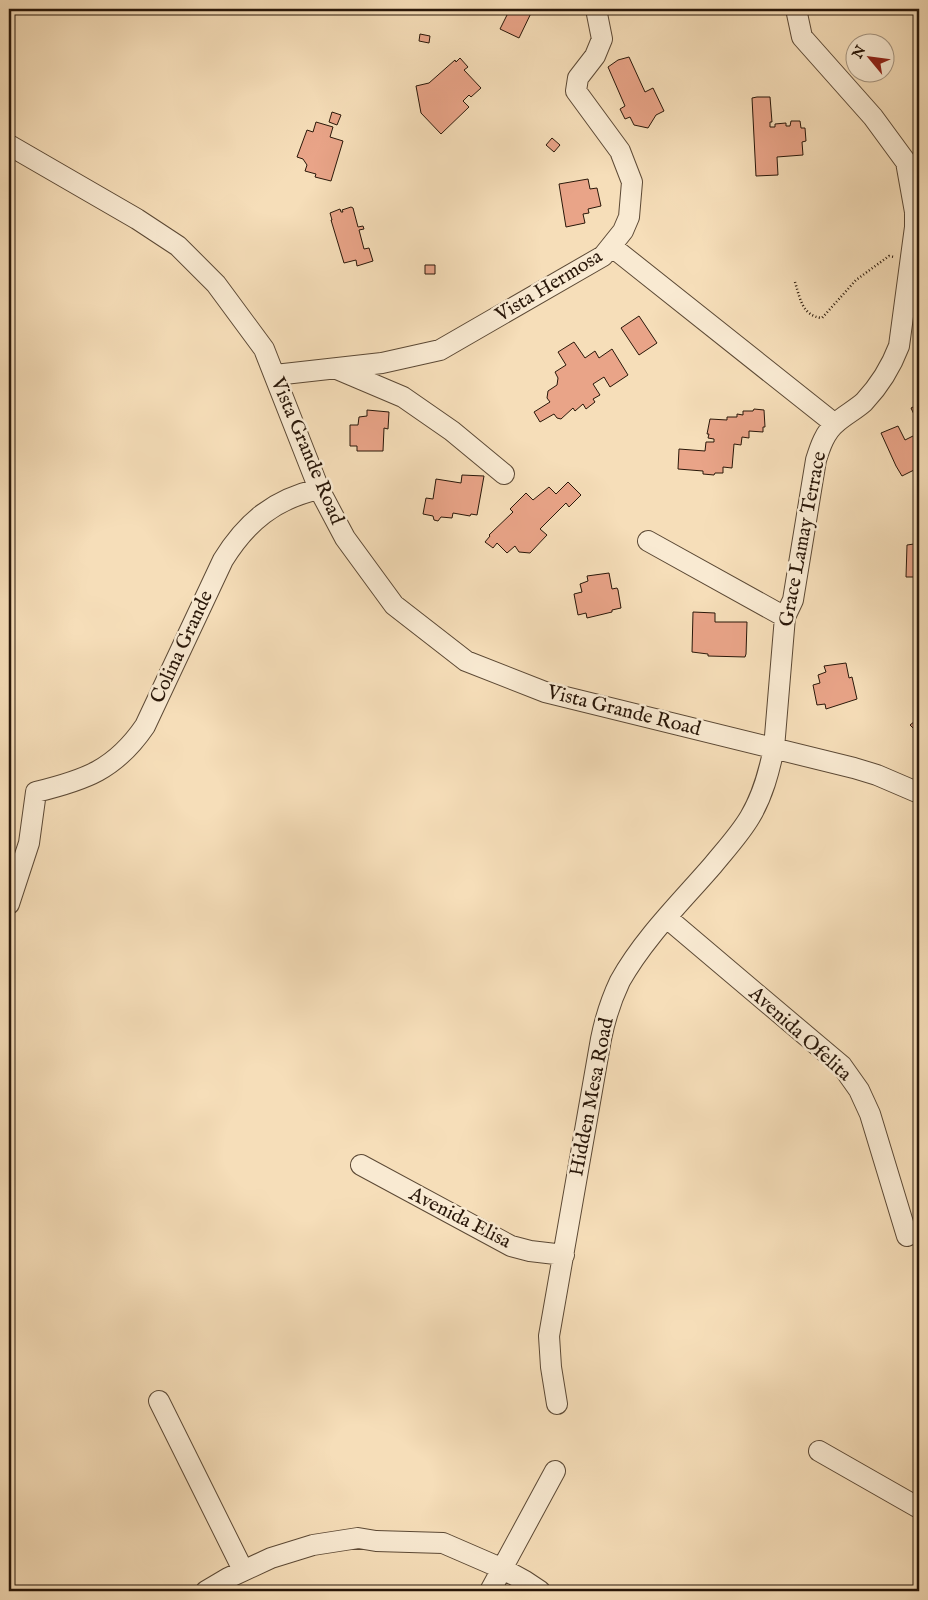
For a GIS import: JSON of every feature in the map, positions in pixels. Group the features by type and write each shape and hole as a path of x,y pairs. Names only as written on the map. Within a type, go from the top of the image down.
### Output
{"street":[{"name":"Vista Hermosa","path":"275,375 387,362 440,350 604,256 624,231 629,217 632,182 620,151 576,91 578,78 595,56 602,40 596,9"},
{"name":"Grace Lamay Terrace","path":"774,748 785,617 793,600 816,460 823,441 835,424 850,414 869,396 893,362 898,346 917,212 906,162 873,117 802,37 796,9"},
{"name":"Vista Grande Road","path":"9,145 136,218 178,246 216,284 264,349 319,489 345,538 394,605 466,660 545,692 854,768 877,775 919,793"},
{"path":"611,246 835,424"},
{"path":"336,369 403,397 452,431 504,474"},
{"name":"Colina Grande","path":"9,904 29,842 36,792 72,783 91,775 110,764 130,746 145,726 219,568 232,545 255,520 268,510 293,496 319,489"},
{"path":"648,541 785,617"},
{"name":"Hidden Mesa Road","path":"557,1404 551,1367 549,1336 600,1039 608,1010 627,970 667,918 740,833 751,816 766,782 774,748"},
{"name":"Avenida Ofelita","path":"667,918 842,1066 859,1090 870,1114 907,1236"},
{"name":"Avenida Elisa","path":"361,1166 511,1246 530,1251 564,1255"},
{"path":"159,1401 243,1570"},
{"path":"819,1450 919,1508"},
{"path":"490,1591 555,1471"},
{"path":"206,1591 243,1570 292,1551 313,1545 358,1538 376,1541 443,1543 503,1569 540,1591"}],"path":[{"path":"795,282 801,302 807,312 812,317 822,318 856,280 888,256 910,257"}],"building":[{"path":"510,9 533,9 519,38 500,29"},
{"path":"420,34 430,36 429,43 419,41"},
{"path":"629,57 645,92 653,88 664,111 656,115 648,128 634,125 630,117 625,119 620,109 625,106 608,67 618,60"},
{"path":"460,58 468,67 464,70 481,88 463,101 469,107 441,134 421,113 416,86 429,83 455,60 456,62"},
{"path":"770,97 772,122 770,122 770,127 775,127 775,124 786,123 786,126 790,126 791,121 800,121 801,128 805,128 806,141 802,142 803,155 777,157 778,175 756,176 752,98"},
{"path":"332,112 341,115 337,125 329,122"},
{"path":"316,122 333,127 330,137 343,141 331,181 315,177 316,174 305,171 307,165 303,159 297,157 307,130 313,132"},
{"path":"552,138 560,145 554,152 546,145"},
{"path":"588,179 590,189 597,188 601,206 588,209 589,213 583,214 585,223 566,227 559,184"},
{"path":"353,208 358,227 363,226 364,229 359,230 364,249 369,248 373,261 357,266 356,260 344,263 330,213 340,209 343,212 342,210"},
{"path":"425,265 435,265 435,274 425,274"},
{"path":"639,316 657,343 639,355 621,328"},
{"path":"574,342 585,358 595,351 599,358 612,349 628,375 610,387 604,377 593,384 600,395 593,399 595,402 586,409 583,404 575,411 573,408 561,419 557,418 554,414 540,422 534,412 550,402 547,398 548,391 557,385 558,378 555,372 566,365 558,352"},
{"path":"919,404 919,425 911,408"},
{"path":"754,409 764,410 765,427 763,427 763,432 749,431 749,438 742,437 741,445 734,444 732,468 723,467 723,473 715,473 714,475 703,474 703,471 678,469 679,449 705,451 706,442 714,442 714,439 708,438 709,434 707,434 710,419 727,420 727,417 737,417 737,414 743,415 743,411 753,411"},
{"path":"367,410 389,412 388,429 384,428 383,451 357,451 357,446 350,446 350,425 358,425 359,417 367,416"},
{"path":"898,426 905,440 919,433 919,463 916,465 918,468 902,476 881,433"},
{"path":"462,475 484,476 477,515 471,514 470,516 453,513 452,518 441,517 438,521 434,520 433,516 423,514 426,498 433,499 436,479 461,483"},
{"path":"568,482 581,495 569,507 566,503 540,529 547,535 530,553 519,552 515,546 507,553 497,543 493,548 485,542 489,535 513,512 510,509 526,493 533,500 549,487 556,494"},
{"path":"919,544 919,577 906,577 907,545"},
{"path":"609,573 612,589 617,588 618,590 621,608 587,618 586,613 578,615 574,594 582,592 580,584 588,581 587,576"},
{"path":"693,612 715,613 715,622 747,622 745,657 708,656 708,654 692,652"},
{"path":"846,663 849,678 852,677 857,699 826,709 825,704 817,705 813,685 820,683 818,675 826,672 824,666"},
{"path":"919,718 919,735 910,725"}]}
